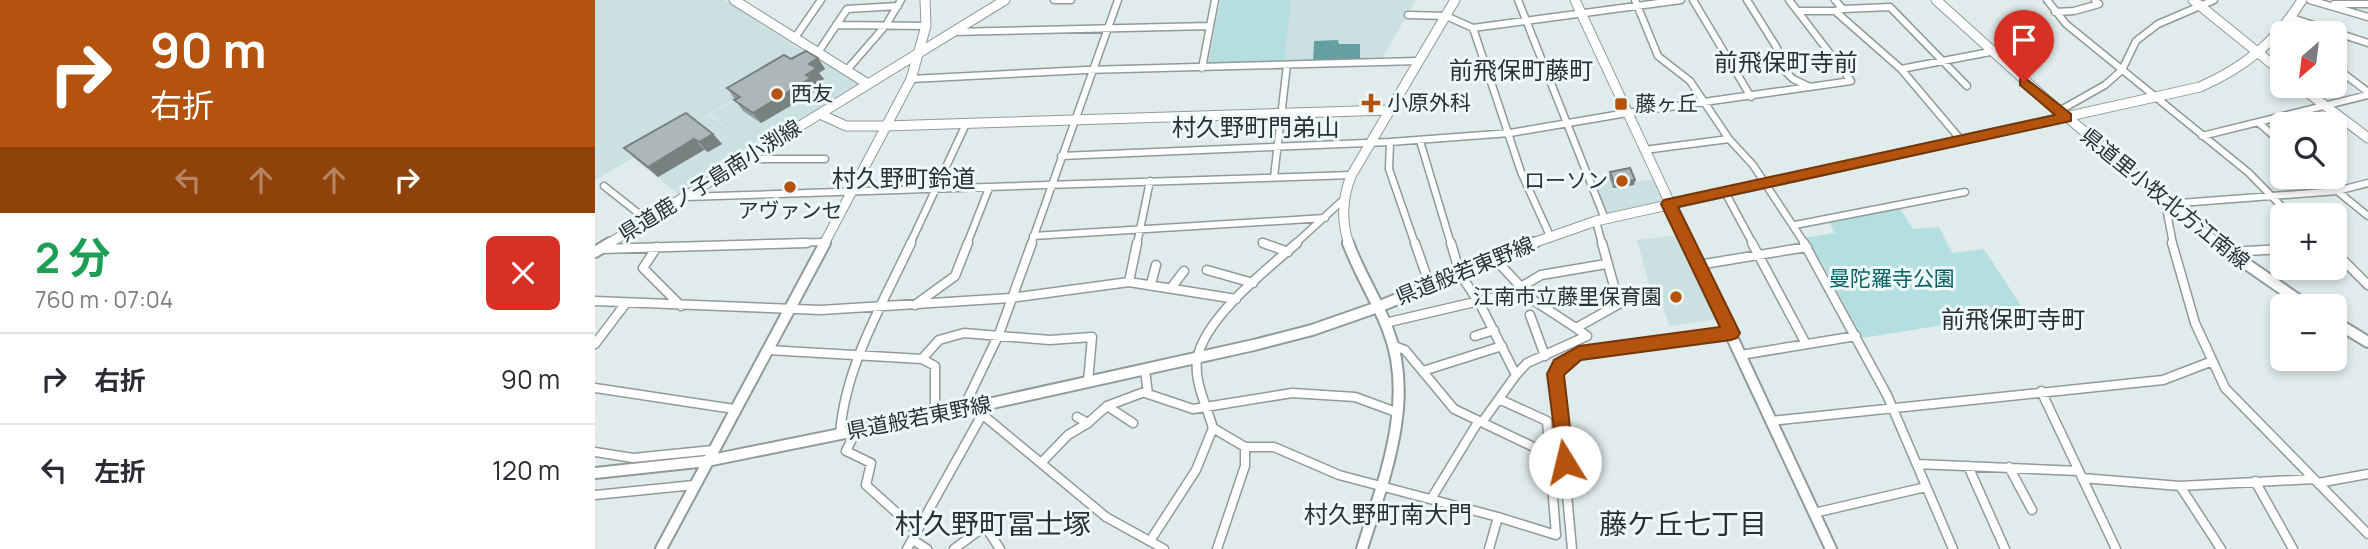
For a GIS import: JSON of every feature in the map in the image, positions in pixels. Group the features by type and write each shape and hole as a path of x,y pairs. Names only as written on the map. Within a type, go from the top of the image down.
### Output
{"street":[{"path":"794,39 821,0"},
{"path":"661,549 911,79 926,26 925,0"},
{"name":"県道鹿ノ子島南小渕線","path":"597,251 1005,0"},
{"path":"1054,0 1071,0"},
{"path":"963,409 999,334 1118,0"},
{"path":"1202,68 1215,0"},
{"path":"1362,549 1395,432 1398,375 1394,346 1355,260 1343,221 1343,200 1352,174 1368,143 1455,0"},
{"path":"1518,0 1567,123 1601,220 1606,264 1619,304 1576,328"},
{"path":"1575,0 1831,549"},
{"path":"1408,15 1446,16 1473,28 1637,3 1681,0"},
{"path":"1693,0 1751,97"},
{"path":"1747,0 1777,48 1785,71 1793,79 1809,87"},
{"path":"1061,156 1419,141 1510,133 1851,80 1789,0"},
{"path":"1836,0 1843,9"},
{"name":"県道里小牧北方江南線","path":"1936,0 1990,52 2167,203 2226,252 2289,294"},
{"path":"2047,0 2066,24 2202,136 2246,167 2281,203"},
{"path":"2055,12 2074,11 2099,4 2095,0"},
{"path":"2063,114 2122,70 2136,41 2158,24 2197,3 2214,0"},
{"name":"県道般若東野線","path":"2291,21 2302,0"},
{"path":"2310,0 2368,18"},
{"path":"733,1 868,84"},
{"path":"817,54 847,9 899,3"},
{"path":"846,71 885,26 899,3"},
{"path":"1637,3 1658,56 1690,80 1730,139 1753,165 1795,225 1893,409 1953,549"},
{"path":"2197,3 2270,63"},
{"path":"2326,4 2368,4"},
{"path":"1798,11 1890,7 1967,86"},
{"path":"1835,11 1901,69 1961,140"},
{"path":"2292,18 2365,42 2368,49"},
{"path":"836,25 926,26"},
{"path":"953,32 1210,26"},
{"path":"1473,28 1521,172 1550,236"},
{"name":"県道般若東野線","path":"595,473 707,461 1196,359 1312,330 1378,307 1550,236 1601,220 1961,140 2063,114 2157,98 2200,87 2232,73 2270,46"},
{"path":"1901,69 1990,52"},
{"path":"911,79 1092,70 1418,61"},
{"path":"1274,177 1287,65"},
{"path":"2347,77 2368,94"},
{"path":"2202,136 2368,94"},
{"path":"2315,98 2368,138"},
{"path":"820,114 846,126 884,126 1280,111 1389,110"},
{"path":"2259,123 2270,133"},
{"path":"840,434 842,404 860,354 966,124"},
{"path":"1644,150 1730,139"},
{"path":"1419,141 1460,274 1479,302 1516,375"},
{"path":"1390,142 1389,169 1430,286"},
{"path":"747,159 825,159"},
{"path":"684,197 1352,174"},
{"path":"1129,282 1150,181"},
{"path":"2368,183 2337,191 2167,203 2164,208 2188,304 2210,362 2225,388 2368,534"},
{"path":"604,186 647,220"},
{"path":"914,305 955,276 989,187"},
{"path":"2335,189 2368,216"},
{"path":"1725,192 1807,344"},
{"path":"1795,225 1965,192"},
{"path":"1150,541 1196,470 1213,428 1196,359 1210,330 1236,299 1343,200"},
{"path":"1033,236 1326,218"},
{"path":"597,251 824,242"},
{"path":"1262,242 1288,252"},
{"path":"657,247 643,268 653,282 670,292 681,306"},
{"path":"1698,265 1807,247"},
{"path":"2226,252 2270,250"},
{"path":"1431,499 1481,421 1527,363 1584,340 1587,335 1533,300 1496,259"},
{"path":"1385,323 1509,294 1541,275 1606,264"},
{"path":"2347,264 2368,285"},
{"path":"1151,284 1156,265"},
{"path":"1207,270 1253,283"},
{"path":"1171,288 1184,271"},
{"path":"595,301 790,310 881,308 1011,298 1129,282 1236,299"},
{"path":"595,344 626,303"},
{"path":"1529,314 1545,356"},
{"path":"2347,329 2368,342"},
{"path":"1475,336 1494,330"},
{"path":"922,359 939,340 964,333 1050,340 1093,337 1088,382"},
{"path":"1572,549 1556,374 1560,365 1579,353 1731,333"},
{"path":"1741,355 1856,336"},
{"path":"1394,346 1405,350 1454,408 1565,462"},
{"path":"1423,371 1502,346"},
{"path":"768,350 922,359 935,366 935,414"},
{"path":"1771,421 2163,380 2210,362"},
{"path":"1145,370 1148,394 1193,409 1292,393 1355,397 1396,412"},
{"path":"595,388 734,409"},
{"path":"1041,463 1068,435 1088,423 1107,406 1147,391"},
{"path":"2041,391 2116,549"},
{"path":"1213,428 1245,447 1274,447 1339,475 1556,535 1547,421 1501,400"},
{"path":"907,549 988,404"},
{"path":"1107,406 1133,423"},
{"path":"983,415 1106,517 1164,549"},
{"path":"1077,417 1088,423"},
{"path":"856,431 846,451 871,463 866,485 927,549"},
{"path":"1217,549 1245,467 1245,447"},
{"path":"595,452 633,458 713,450"},
{"path":"1917,464 2009,467 2180,486 2255,481 2316,481 2368,474"},
{"path":"1968,466 2005,549"},
{"path":"2009,467 2032,510"},
{"path":"2255,481 2293,549"},
{"path":"595,495 694,485"},
{"path":"2180,486 2221,549"},
{"path":"1814,513 1926,487"},
{"path":"1489,549 1498,517"},
{"path":"954,549 985,526 1000,549"}],"shaded area":[{"path":"595,0 724,0 809,55 675,134 709,115 735,133 710,114 799,64 803,66 820,58 864,85 682,197 633,158 595,180"},
{"path":"1218,0 1416,0 1381,60 1205,66"},
{"path":"1338,40 1339,44 1360,44 1360,61 1313,63 1314,41"},
{"path":"1631,173 1635,182 1654,179 1664,201 1607,217 1593,180"},
{"path":"1678,235 1718,319 1669,326 1664,309 1656,309 1637,240"}],"green space":[{"path":"1221,0 1291,0 1284,64 1208,66"},
{"name":"曼陀羅寺公園","path":"1896,202 1913,229 1939,227 1952,253 1984,249 2025,312 1862,338 1822,263 1804,238 1835,233 1828,219"}],"building":[{"path":"806,51 818,58 809,64 817,68 806,75 811,78 753,113 734,100 740,97 727,88 784,55 791,59"},
{"path":"686,113 713,134 699,142 694,139 648,167 624,148"},
{"path":"1630,168 1635,180 1614,183 1610,172"}],"place":[{"name":"西友","path":"777,94"},
{"name":"小原外科","path":"1371,103"},
{"name":"藤ヶ丘","path":"1621,104"},
{"name":"ローソン","path":"1622,181"},
{"name":"アヴァンセ","path":"790,187"},
{"name":"江南市立藤里保育園","path":"1676,297"}],"district":[{"name":"前飛保町寺前","path":"1786,63"},
{"name":"前飛保町藤町","path":"1521,71"},
{"name":"村久野町門弟山","path":"1256,128"},
{"name":"村久野町鈴道","path":"904,179"},
{"name":"前飛保町寺町","path":"2013,320"},
{"name":"村久野町南大門","path":"1388,515"},
{"name":"村久野町冨士塚","path":"993,524"},
{"name":"藤ケ丘七丁目","path":"1683,524"}],"route":[{"path":"1565,462 1558,416 1556,374 1560,365 1579,353 1731,333 1669,204 2066,118 2024,82"}]}
